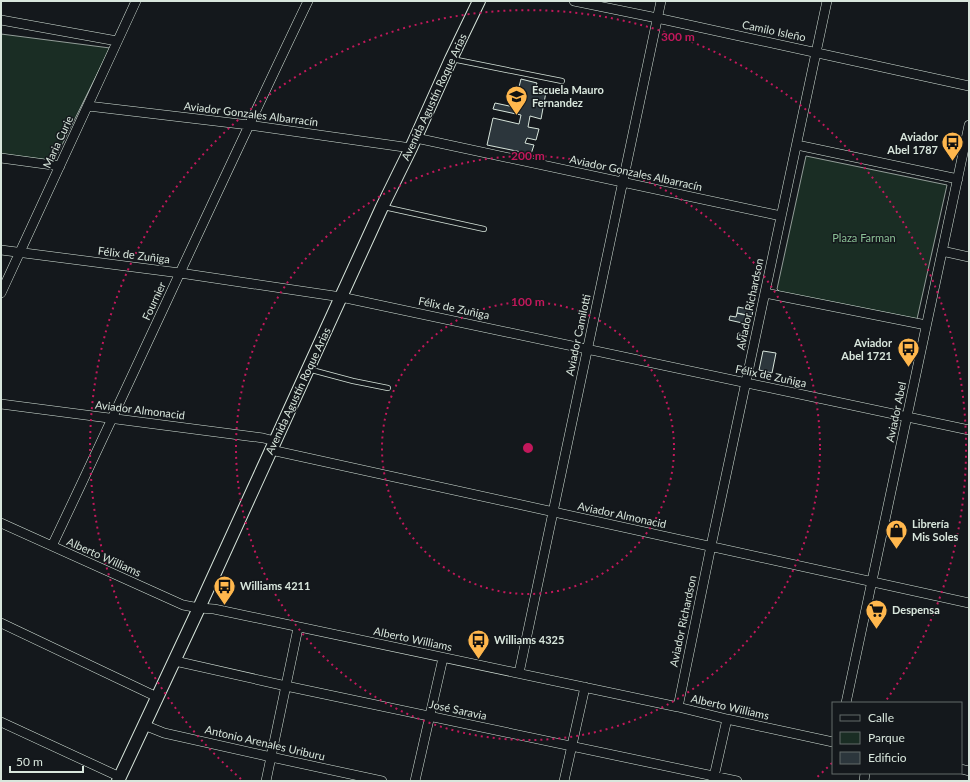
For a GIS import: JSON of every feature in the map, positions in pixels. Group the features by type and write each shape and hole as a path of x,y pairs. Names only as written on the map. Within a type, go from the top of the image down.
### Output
{"main road":[{"name":"Avenida Agustín Roque Arias","path":"119,779 175,661 382,207 414,143 451,59 479,1"}],"street":[{"name":"Maria Curie","path":"1,293 136,1"},
{"name":"Fournier","path":"52,546 113,419 308,1"},
{"name":"Camilo Isleño","path":"574,1 969,86"},
{"name":"Aviador Camilotti","path":"519,673 661,1"},
{"name":"Aviador Richardson","path":"678,707 827,1"},
{"path":"1,20 118,41"},
{"name":"Aviador Gonzales Albarracín","path":"88,106 414,143 623,182 781,216"},
{"name":"Aviador Abel","path":"846,702 969,125"},
{"path":"797,145 958,179"},
{"path":"1,158 60,166"},
{"name":"Félix de Zuñiga","path":"1,250 180,273 341,297 969,430"},
{"path":"942,251 969,257"},
{"path":"765,293 926,325"},
{"name":"Aviador Almonacid","path":"1,404 263,438 273,446 553,512 969,603"},
{"name":"Alberto Williams","path":"1,523 183,605 214,609 298,628 519,673 832,742"},
{"path":"1,623 158,697"},
{"path":"266,781 298,628"},
{"path":"415,781 443,658"},
{"name":"José Saravia","path":"175,661 286,686 572,746 714,779 737,781"},
{"path":"564,781 585,687"},
{"path":"714,779 726,719"},
{"path":"1,722 119,779"},
{"name":"Antonio Arenales Uriburu","path":"144,725 164,733 382,781"}],"lane":[{"path":"451,59 562,80"},
{"path":"382,207 484,229"},
{"path":"308,369 353,381 388,388"}],"green space":[{"path":"1,34 110,48 54,161 1,154"},
{"name":"Plaza Farman","path":"806,156 947,185 917,319 780,292 777,289"}],"building":[{"path":"521,79 537,83 535,89 546,92 541,119 530,116 528,127 539,129 536,140 527,138 525,143 534,145 531,154 487,145 493,118 519,124 521,115 493,109 495,103 514,107"},
{"path":"738,307 753,310 752,316 737,313"},
{"path":"737,313 749,316 747,324 729,320 730,316 736,317"},
{"path":"738,333 747,335 745,347 740,346 742,340 737,339"},
{"path":"763,351 776,353 772,373 759,370"}],"place":[{"name":"Escuela Mauro Fernandez","path":"516,116"},
{"name":"Aviador Abel 1787","path":"953,162"},
{"name":"Aviador Abel 1721","path":"908,368"},
{"name":"Librería Mis Soles","path":"896,550"},
{"name":"Williams 4211","path":"224,606"},
{"name":"Despensa","path":"876,630"},
{"name":"Williams 4325","path":"479,660"}]}
